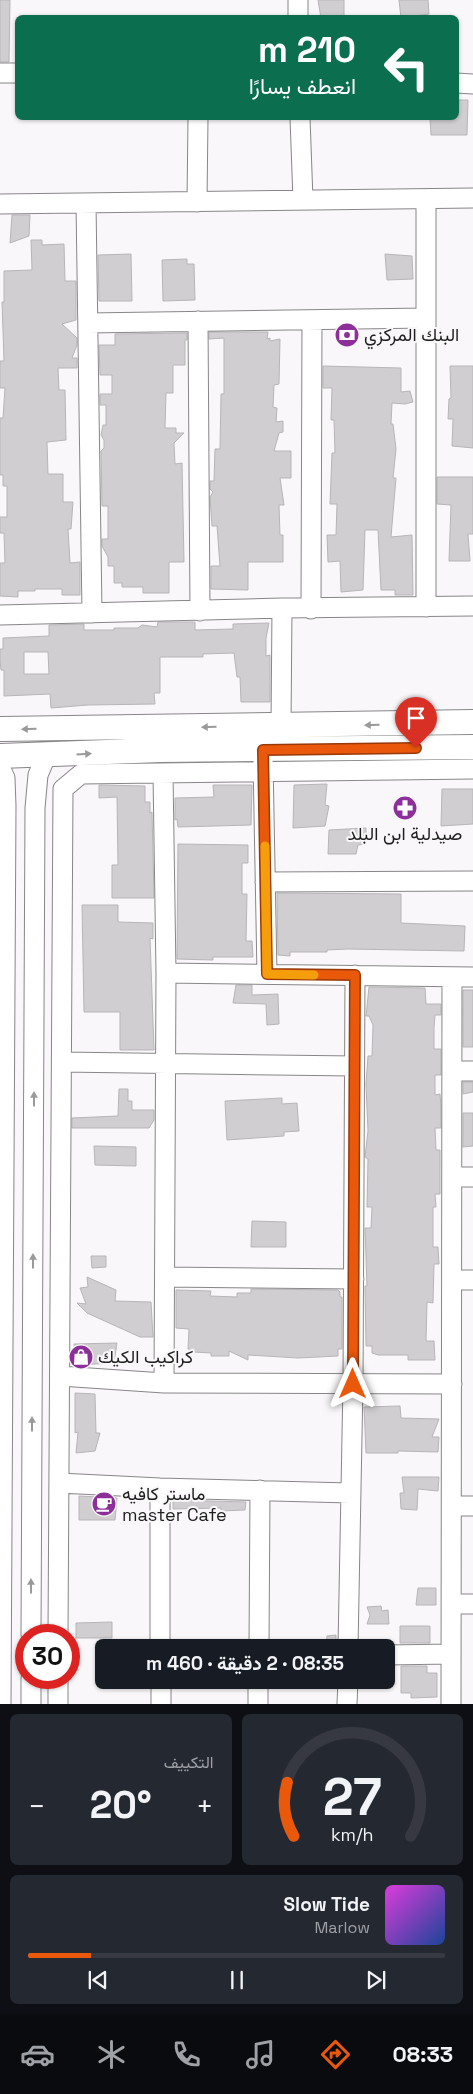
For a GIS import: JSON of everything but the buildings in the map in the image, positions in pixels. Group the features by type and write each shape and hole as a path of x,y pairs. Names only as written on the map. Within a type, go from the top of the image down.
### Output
{"main road":[{"path":"0,729 464,723 464,748 263,761 161,750 46,756 0,756"}],"street":[{"path":"298,0 298,15"},
{"path":"0,73 15,73"},
{"path":"459,83 473,84"},
{"path":"198,120 198,202"},
{"path":"300,120 303,200"},
{"path":"0,204 473,198"},
{"path":"426,199 426,607"},
{"path":"86,203 92,614"},
{"path":"88,323 426,318"},
{"path":"311,609 312,320"},
{"path":"198,321 200,611"},
{"path":"0,615 282,608 473,606"},
{"path":"281,726 282,608"},
{"path":"31,1624 35,808 38,775 46,756"},
{"path":"58,1624 63,789 81,774 162,773 263,761 473,769"},
{"path":"263,761 267,974"},
{"path":"0,767 5,778 6,806 2,958 1,1704"},
{"path":"162,773 166,973 164,1383"},
{"path":"6,806 35,808"},
{"path":"265,882 473,881"},
{"path":"35,958 62,958"},
{"path":"166,973 473,977"},
{"path":"348,1639 353,1384 355,975"},
{"path":"451,1704 452,977"},
{"path":"62,1062 166,1065 354,1066"},
{"path":"452,1071 473,1071"},
{"path":"453,1177 473,1177"},
{"path":"33,1188 61,1189"},
{"path":"165,1277 354,1279"},
{"path":"452,1280 473,1280"},
{"path":"60,1376 164,1383 452,1384"},
{"path":"59,1483 160,1488 350,1493"},
{"path":"160,1488 160,1639"},
{"path":"259,1639 260,1490"},
{"path":"2,1493 9,1502 17,1504 25,1502 32,1494"},
{"path":"452,1506 473,1506"},
{"path":"2,1541 9,1534 17,1532 24,1535 32,1545"},
{"path":"451,1604 473,1604"},
{"path":"395,1655 451,1654"},
{"path":"31,1689 31,1704"},
{"path":"58,1689 58,1704"},
{"path":"160,1689 161,1704"},
{"path":"258,1689 258,1704"},
{"path":"347,1704 348,1689"}],"slow traffic":[{"path":"265,846 267,974 314,975"}],"place":[{"name":"البنك المركزي","path":"347,335"},
{"name":"صيدلية ابن البلد","path":"405,808"},
{"name":"كراكيب الكيك","path":"81,1357"},
{"name":"ماستر كافيه master Cafe","path":"104,1504"}],"route":[{"path":"353,1384 355,975 267,974 263,750 416,748"}]}
